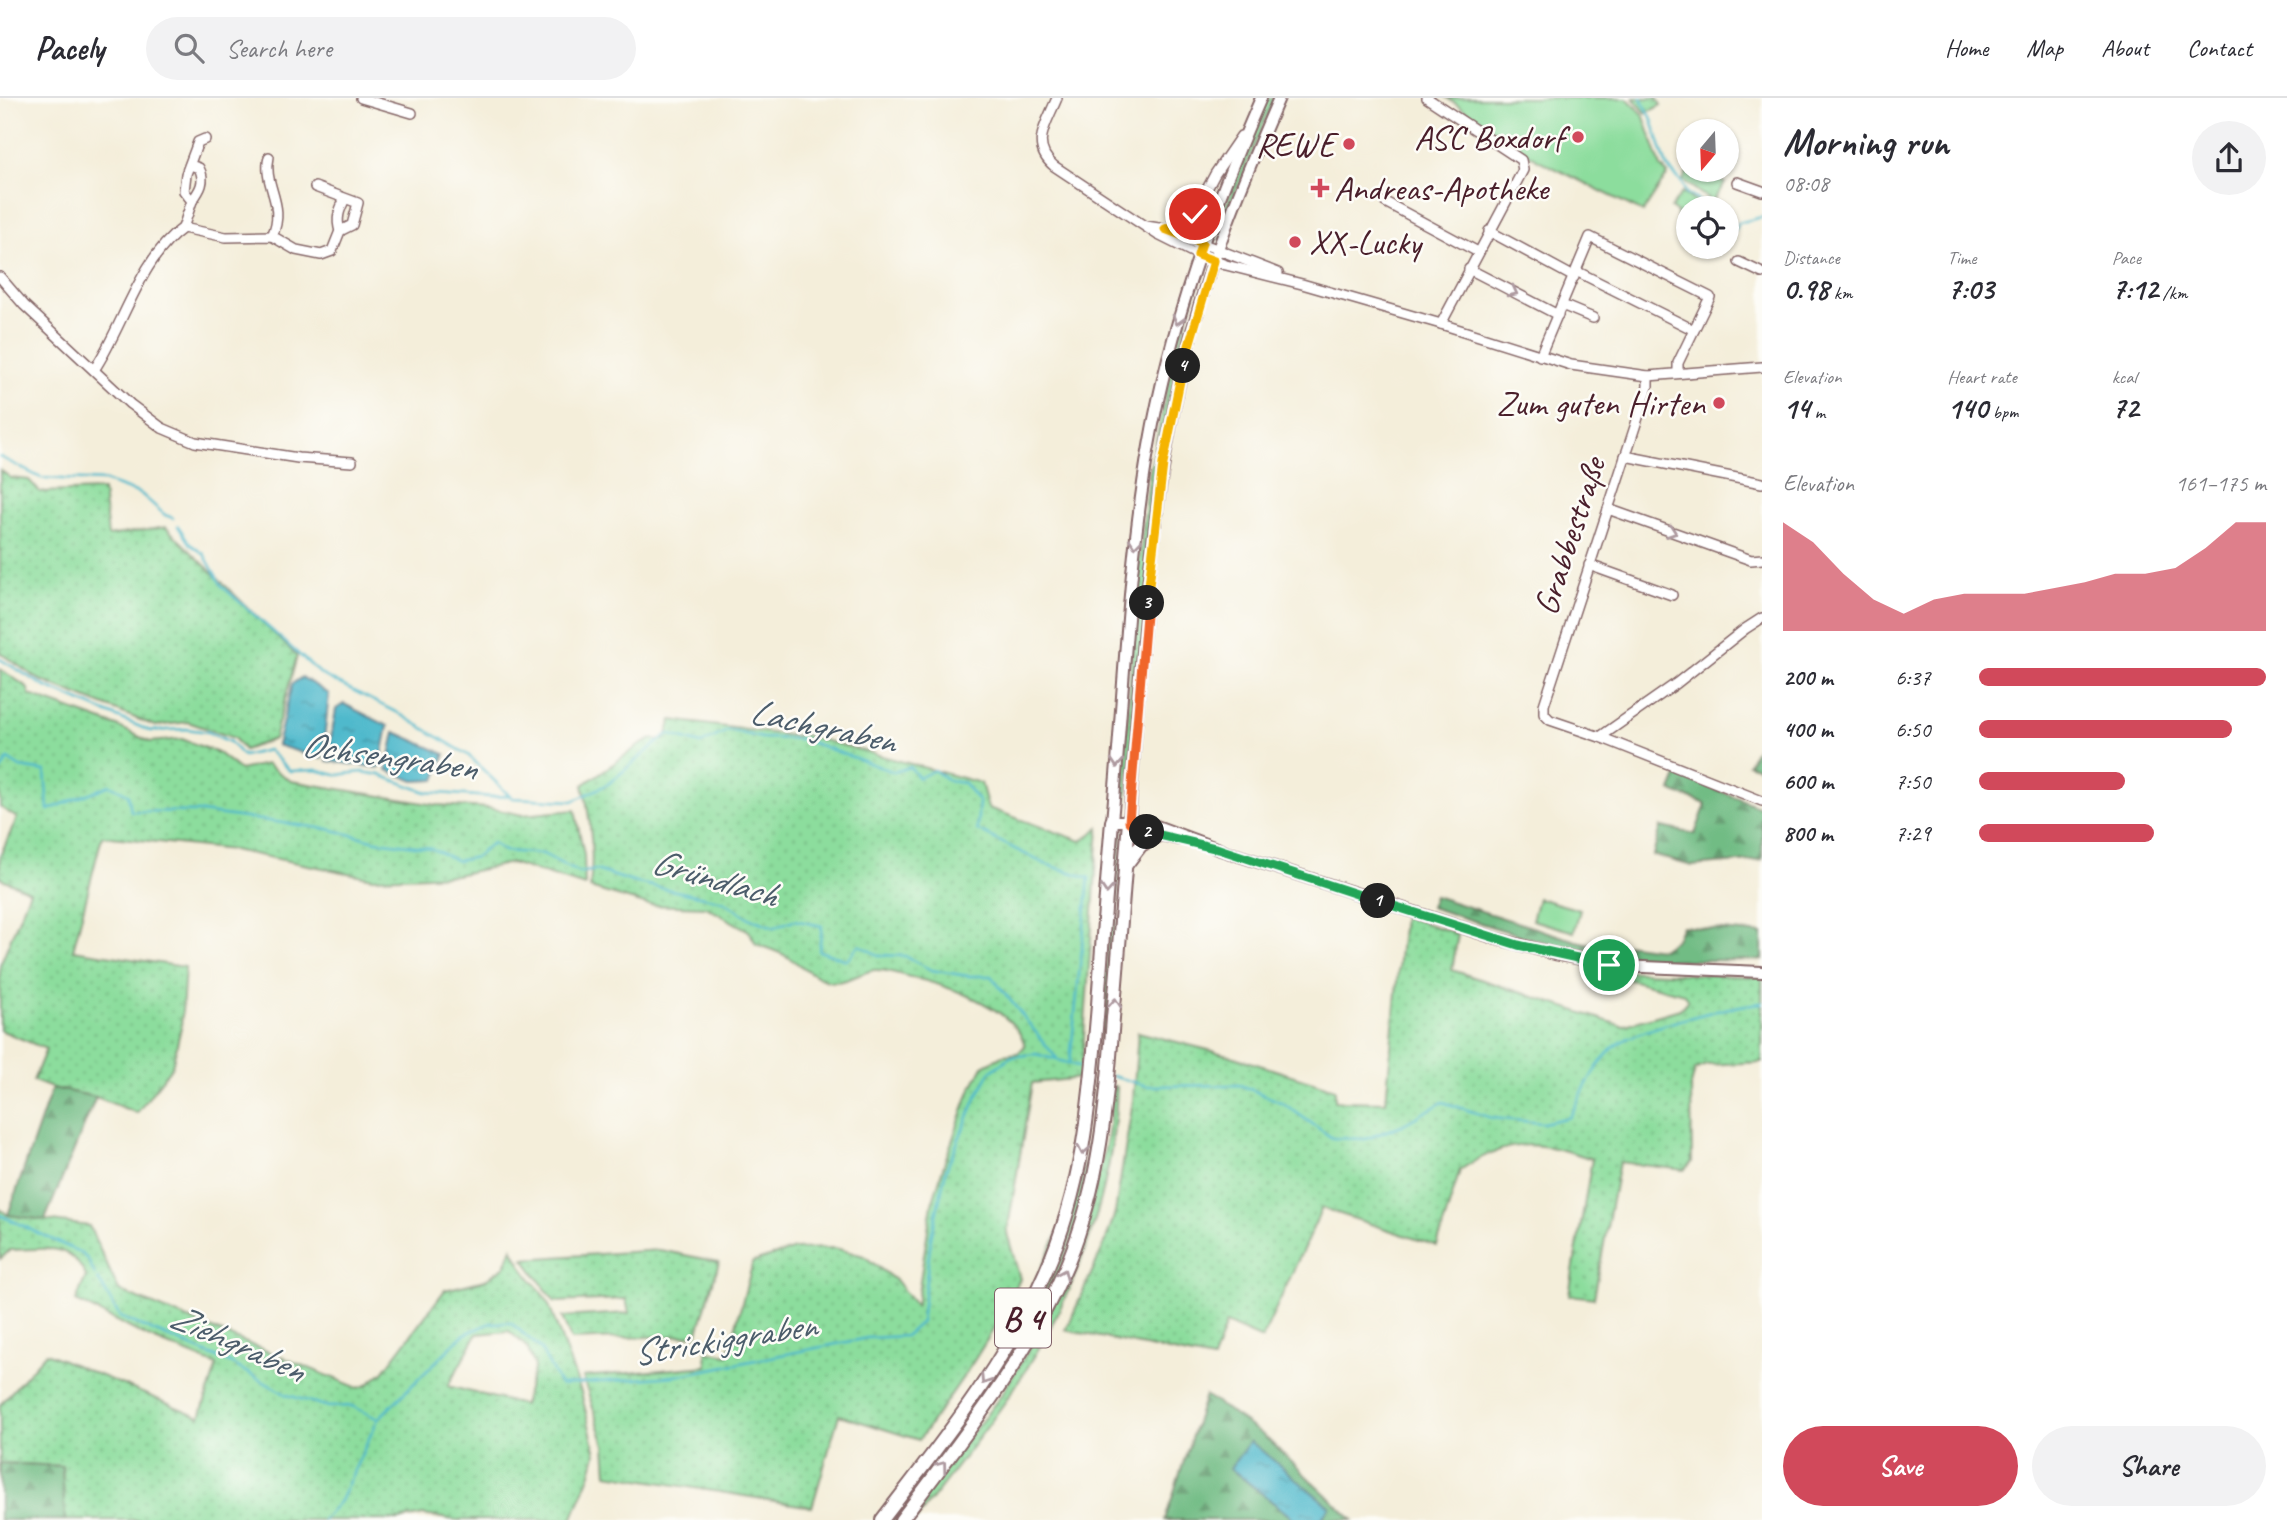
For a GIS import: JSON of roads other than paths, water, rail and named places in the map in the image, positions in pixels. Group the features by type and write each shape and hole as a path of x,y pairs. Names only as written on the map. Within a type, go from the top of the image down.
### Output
{"highway":[{"name":"B 4","path":"882,1520 976,1393 1013,1336 1038,1288 1058,1240 1076,1183 1085,1142 1112,821"},
{"name":"B 4","path":"901,1520 993,1398 1055,1291 1074,1246 1100,1150 1110,1065 1129,822"},
{"path":"1125,867 1141,845 1158,835"}],"main road":[{"name":"B 4","path":"1112,821 1128,617 1143,481 1166,363 1202,243 1261,98"},
{"name":"B 4","path":"1129,822 1147,595 1161,473 1185,359 1214,261 1279,98"},
{"path":"1112,821 1149,823 1219,849 1495,939 1555,954 1628,967 1762,972"},
{"path":"1129,822 1142,831 1219,849"}],"street":[{"path":"361,98 412,113"},
{"path":"1057,98 1040,143 1044,157 1158,235 1198,255 1441,324 1540,356 1600,371 1648,376 1762,367"},
{"path":"1427,98 1521,160 1523,170 1441,324"},
{"name":"B 4","path":"1165,229 1183,224 1192,217 1219,167 1247,130"},
{"path":"192,201 184,191 186,174 198,142 205,139"},
{"path":"269,157 266,167 279,216 272,236"},
{"path":"94,370 162,247 183,228 192,201 201,188 203,176 199,168 191,166"},
{"path":"1738,182 1762,191"},
{"path":"183,228 226,237 272,236 296,250 321,255 332,251 340,231 352,225 358,211 358,203 315,187"},
{"path":"340,231 337,223 345,200"},
{"path":"1385,202 1478,252"},
{"path":"1145,226 1165,229 1302,284"},
{"path":"1489,231 1694,330"},
{"path":"1540,356 1590,237 1710,297 1678,363 1678,372"},
{"path":"1739,262 1762,273"},
{"path":"1469,270 1558,315"},
{"path":"0,277 24,305 130,404 162,428 195,442 298,458 352,462"},
{"path":"1562,305 1593,318"},
{"name":"Grabbestraße","path":"1600,737 1550,720 1544,714 1544,705 1648,387 1648,376"},
{"path":"1625,456 1762,483"},
{"path":"1608,509 1751,560 1762,559"},
{"path":"1589,565 1672,595"},
{"path":"1600,737 1762,618"},
{"path":"1600,737 1762,801"}],"water":[{"path":"302,677 329,694 322,759 277,745 292,684"},
{"path":"344,704 388,726 380,768 327,761 336,709"},
{"path":"395,732 445,754 435,780 414,781 387,770"},
{"path":"1250,1441 1330,1507 1320,1520 1295,1520 1230,1468"}],"waterway":[{"path":"1641,98 1651,117 1667,167 1691,196"},
{"path":"1739,223 1762,217"},
{"name":"Lachgraben","path":"0,457 41,478 104,481 141,494 165,515 173,518"},
{"name":"Lachgraben","path":"178,526 190,544 204,554 222,586 322,675 400,714 468,755 512,798 573,801 608,784 668,734 701,744 729,730 762,738 802,739 894,772 910,767 919,778 934,770 949,781 964,783 979,802 977,830 1045,864 1089,878 1070,1062"},
{"name":"Ochsengraben","path":"0,659 44,686 150,731 186,729 208,732 230,742 243,756 268,750 290,771 316,770 336,775 362,772 380,775 426,792 507,796"},
{"name":"Gründlach","path":"0,772 8,759 20,767 45,771 48,810 110,785 128,794 131,811 201,812 328,829 377,841 431,848 457,861 476,857 492,843 504,851 543,854 579,873 596,870 633,882 723,901 749,918 774,927 794,920 822,926 819,951 847,960 859,945 878,955 905,956 931,970 968,976 991,976 1057,1059"},
{"name":"Gründlach","path":"1112,1076 1147,1086 1240,1085 1283,1103 1332,1138 1366,1139 1402,1125 1443,1102 1492,1118 1543,1123 1570,1117 1588,1081 1613,1048 1623,1041 1684,1019 1762,1003"},
{"name":"Strickiggraben","path":"323,1520 340,1501 378,1419 463,1335 490,1323 511,1323 540,1348 560,1385 675,1376 867,1338 905,1336 921,1322 931,1238 946,1170 976,1098 990,1072 1010,1057 1036,1054 1089,1069"},
{"name":"Ziehgraben","path":"0,1215 81,1253 88,1260 95,1275"},
{"name":"Ziehgraben","path":"98,1279 120,1317 230,1363 287,1395 329,1407 352,1406 378,1419"}],"place":[{"name":"ASC Boxdorf","path":"1578,137"},
{"name":"REWE","path":"1349,144"},
{"name":"Andreas-Apotheke","path":"1320,188"},
{"name":"XX-Lucky","path":"1295,242"},
{"name":"Zum guten Hirten","path":"1719,403"}]}
